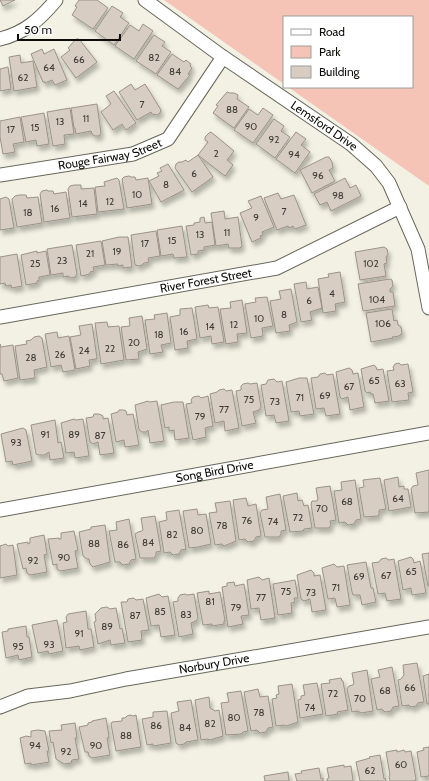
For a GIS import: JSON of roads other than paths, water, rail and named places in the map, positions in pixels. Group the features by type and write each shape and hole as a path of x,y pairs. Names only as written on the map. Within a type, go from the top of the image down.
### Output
{"street":[{"path":"0,39 14,36 30,26 56,0"},
{"name":"Lemsford Drive","path":"145,0 223,57 351,144 376,166 390,183 418,249 429,308"},
{"name":"Rouge Fairway Street","path":"0,174 133,154 168,139 223,57"},
{"name":"River Forest Street","path":"0,317 277,268 400,207"},
{"name":"Song Bird Drive","path":"0,510 429,433"},
{"name":"Norbury Drive","path":"0,707 28,696 70,691 126,679 429,627"}]}
